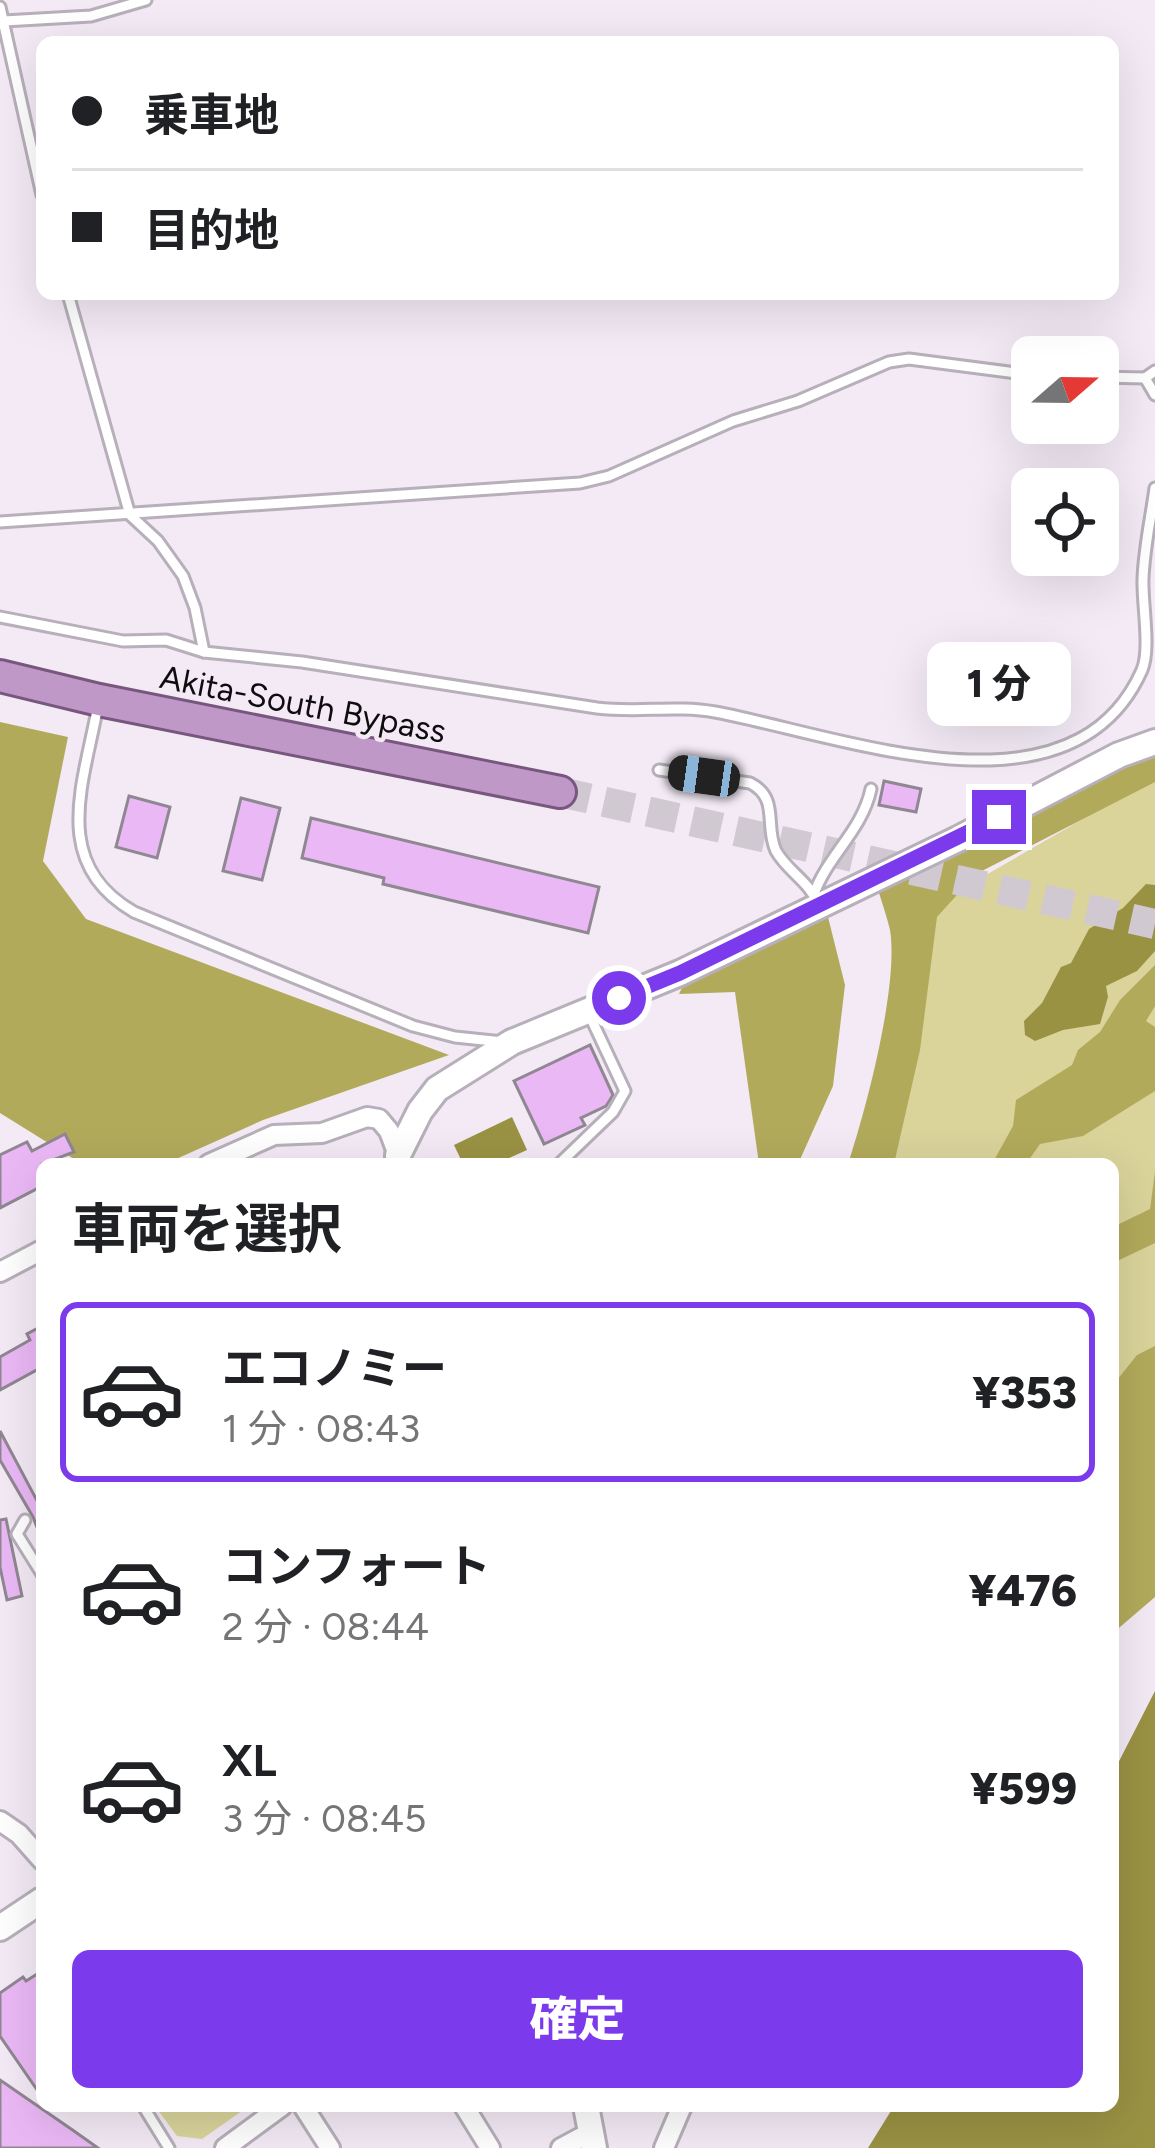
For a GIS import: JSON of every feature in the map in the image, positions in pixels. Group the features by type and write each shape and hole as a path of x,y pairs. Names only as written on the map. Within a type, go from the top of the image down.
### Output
{"highway":[{"name":"Akita-South Bypass","path":"0,676 98,700 560,792"},
{"name":"Akita-South Bypass","path":"0,688 32,686"}],"street":[{"path":"398,1158 420,1111 437,1089 512,1042 680,973 816,899 958,839 1119,754 1155,742"},
{"path":"223,1158 274,1136 322,1133 367,1117 379,1119 389,1131 398,1158"},
{"path":"0,1272 36,1253"},
{"path":"0,1822 36,1853"},
{"path":"0,1928 36,1904"},
{"path":"225,2148 274,2112"},
{"path":"307,2112 330,2148"},
{"path":"468,2112 490,2148"},
{"path":"664,2148 679,2112"},
{"path":"561,2148 593,2140"}],"lane":[{"path":"4,20 91,16 146,0"},
{"path":"0,7 36,167"},
{"path":"70,300 130,515 158,541 183,576 204,652"},
{"path":"0,522 580,483 609,476 733,421 890,362 908,359 1011,372"},
{"path":"1119,377 1144,378 1155,371"},
{"path":"1144,378 1155,395"},
{"path":"0,617 123,641 166,640 204,652 302,662 633,713 686,707 917,755 1023,759 1064,748 1095,730 1150,668 1143,576 1155,488"},
{"path":"98,700 76,828 91,872 105,895 412,1026 455,1037 512,1042"},
{"path":"659,770 750,783 762,789 770,803 773,844 779,857 816,899"},
{"path":"816,899 818,881 866,814 871,789"},
{"path":"565,1158 613,1112 625,1091 588,1011"},
{"path":"26,1520 17,1534 36,1564"},
{"path":"147,2112 170,2148"}],"shaded area":[{"path":"0,722 68,737 43,861 86,919 449,1055 263,1120 178,1158 72,1158 0,1113"},
{"path":"1155,755 1155,782 976,874 937,917 920,1050 895,1158 850,1158 872,1081 890,982 890,930 879,893 1049,800"},
{"path":"1155,771 1155,1430 1119,1464 1119,1158 865,1158 913,917 1109,804"},
{"path":"1146,884 1155,885 1155,951 1137,971 1106,986 1108,997 1100,1024 1035,1041 1025,1035 1024,1021 1042,1003 1061,967 1071,963 1089,929 1123,908"},
{"path":"828,917 845,985 833,1086 801,1158 758,1158 735,992 679,994 687,977"},
{"path":"1155,965 1155,1006 1146,1021 1155,1027 1155,1091 1083,1136 1040,1144 1030,1158 995,1158 1013,1126 1016,1100 1072,1065 1078,1050 1100,1032 1120,1000"},
{"path":"512,1117 527,1150 509,1158 460,1158 454,1145"},
{"path":"1155,1172 1155,1243 1119,1260 1119,1224 1150,1209"},
{"path":"1155,1346 1155,1597 1119,1628 1119,1378 1137,1355"},
{"path":"1155,1691 1155,2148 868,2148 890,2112 1119,2112 1119,1761"},
{"path":"159,2112 240,2112 202,2139 177,2136"}],"building":[{"path":"884,781 921,789 916,812 879,805"},
{"path":"129,796 170,807 157,858 116,847"},
{"path":"241,798 280,808 262,880 223,871"},
{"path":"311,818 599,887 588,933 383,884 384,878 302,858"},
{"path":"590,1045 613,1095 606,1106 581,1118 585,1125 544,1144 514,1081"},
{"path":"65,1134 74,1152 36,1158 36,1189 0,1208 0,1155 27,1142 32,1151"},
{"path":"36,1329 36,1370 0,1390 0,1357 30,1340 27,1334"},
{"path":"0,1431 36,1499 36,1525 33,1517 0,1460"},
{"path":"6,1519 22,1596 7,1600 0,1567 0,1520"},
{"path":"36,1975 36,2088 0,2036 0,1993 23,1977 26,1981"},
{"path":"0,2080 36,2105 36,2112 46,2112 98,2148 0,2148"}],"tunnel":[{"path":"560,792 1155,924"}],"route":[{"path":"619,998 680,973 999,817"}]}
